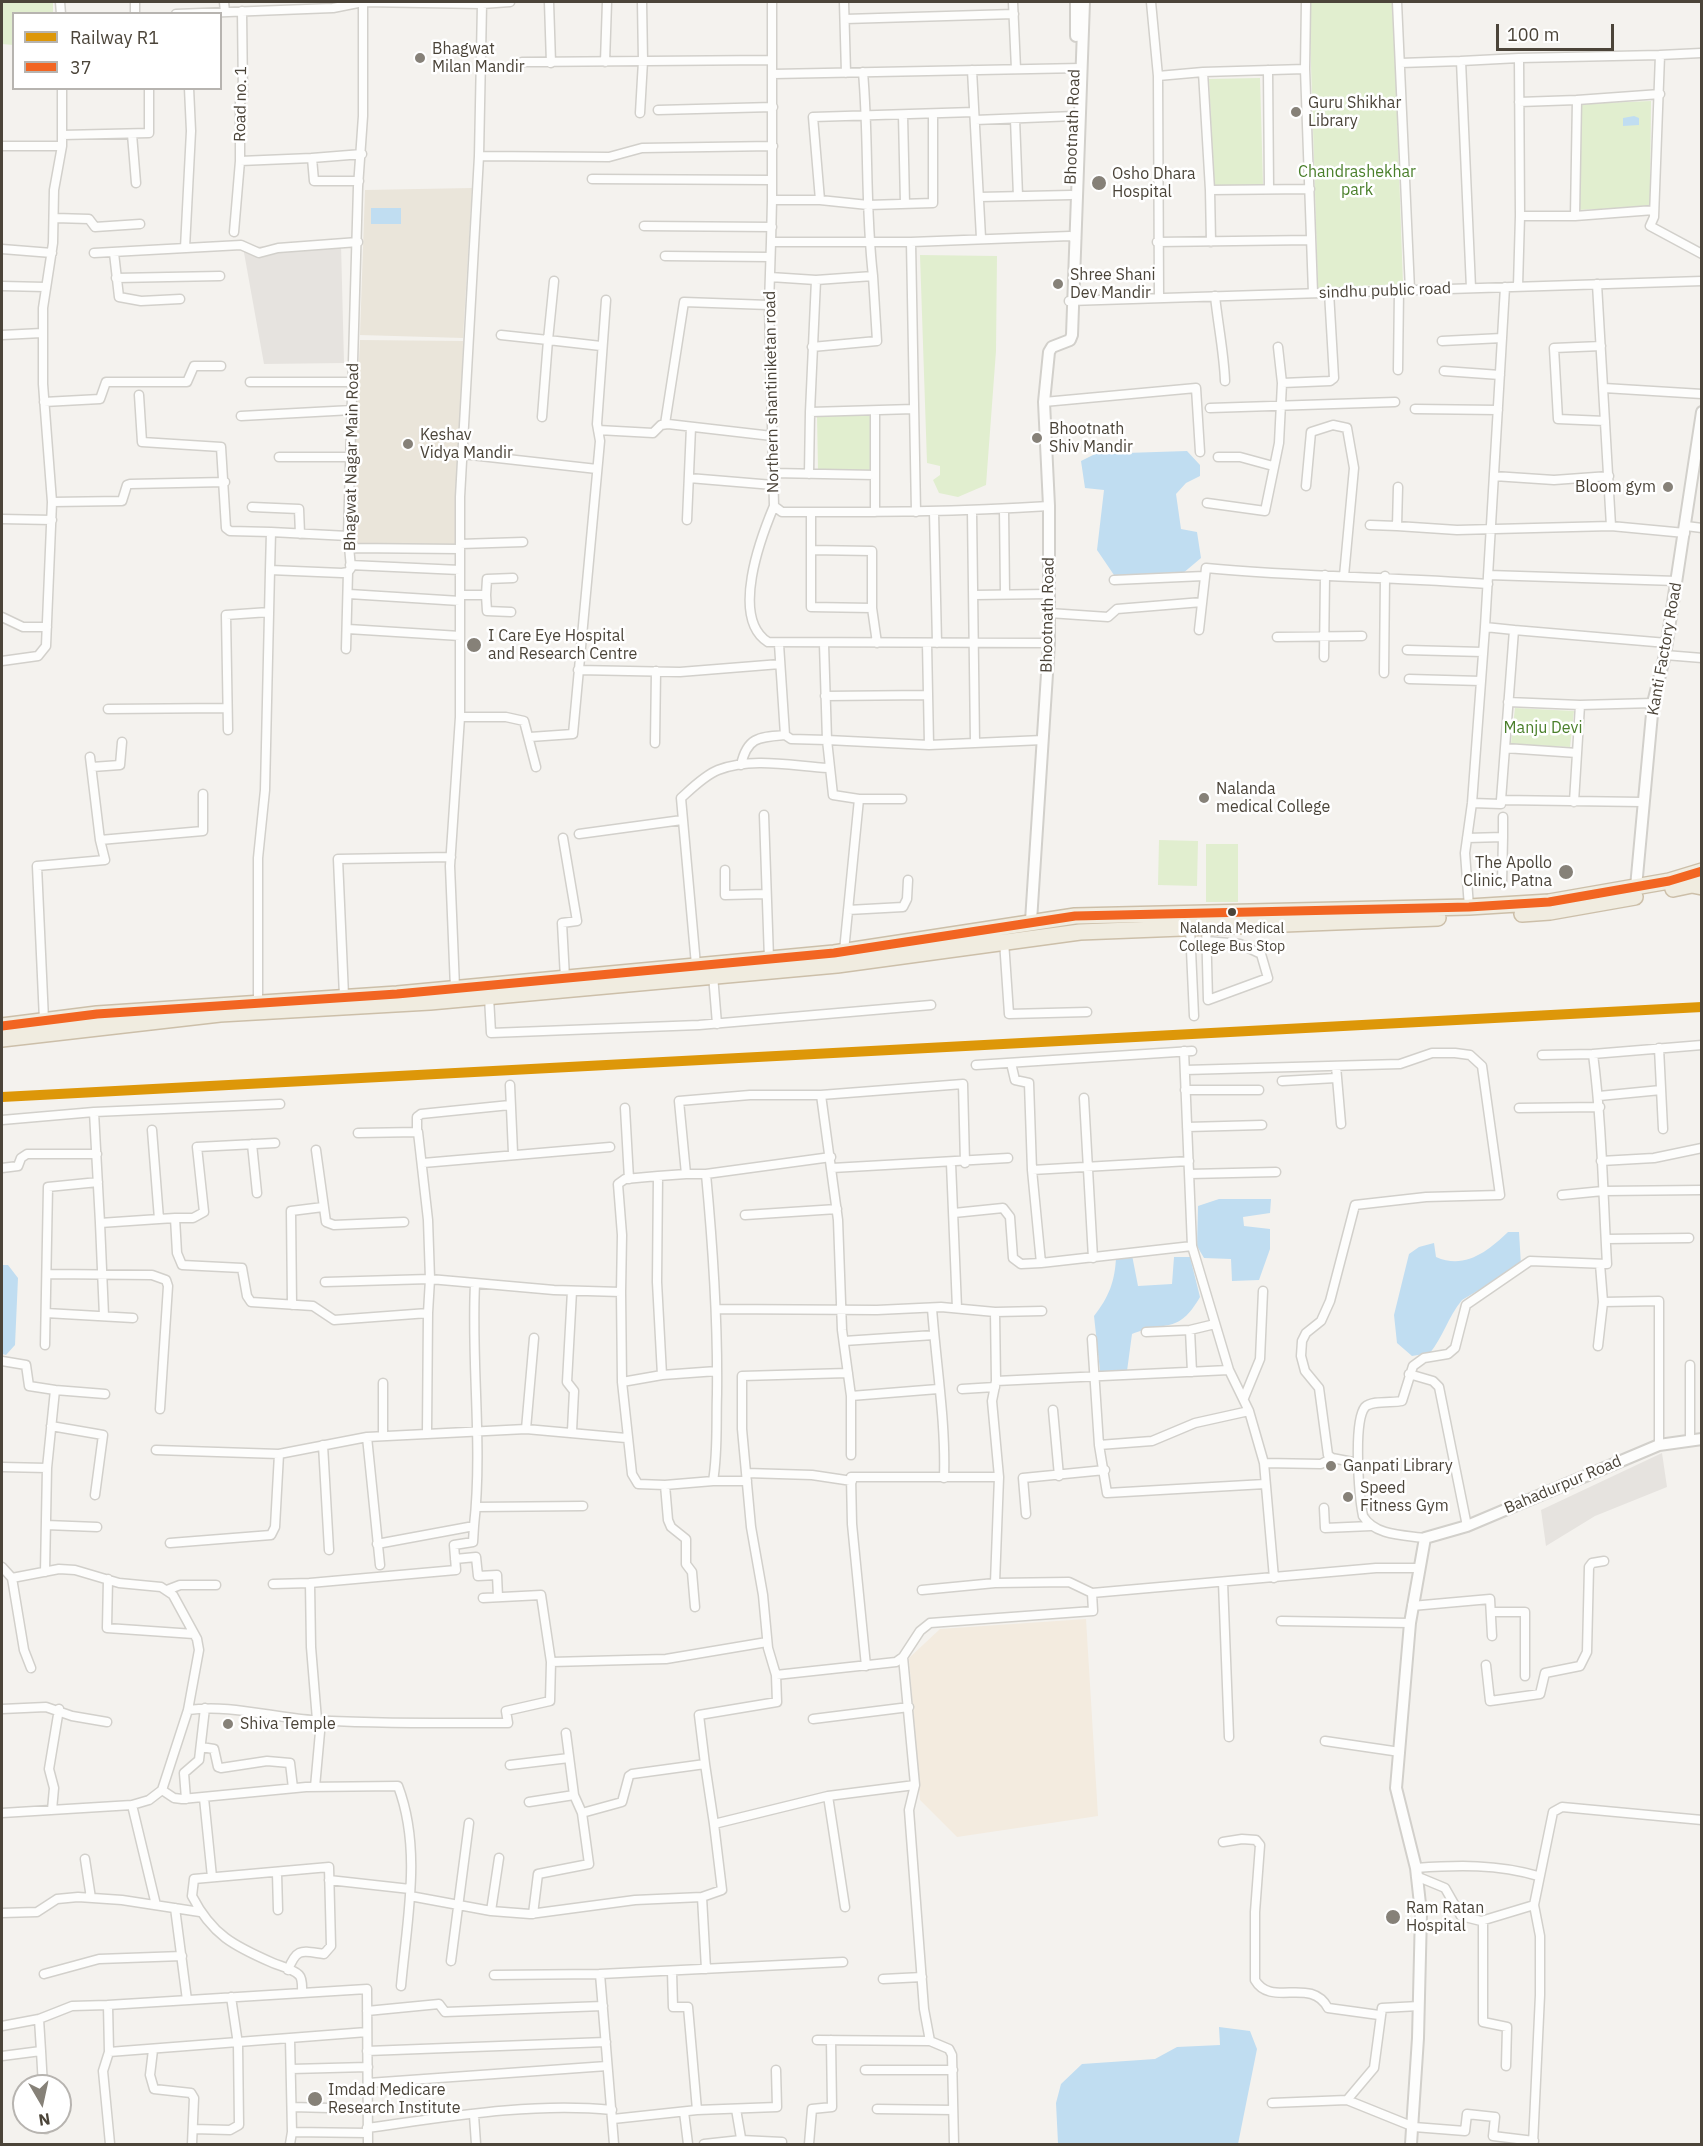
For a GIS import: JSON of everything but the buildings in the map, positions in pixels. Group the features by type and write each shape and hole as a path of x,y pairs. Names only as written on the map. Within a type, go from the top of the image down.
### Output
{"highway":[{"path":"4,1032 116,1024 344,996 370,1001 455,988 565,978 696,971 713,975 837,965 1080,932 1190,928 1550,907 1696,879"},
{"path":"4,1032 44,1020 370,1001 489,997 844,951 1075,916 1206,927 1469,907 1550,907 1636,887 1696,879"}],"street":[{"path":"224,2 225,12"},
{"path":"222,12 333,8 363,2 482,4 510,2"},
{"name":"Bhagwat Nagar Main Road","path":"270,570 349,568 348,536 359,181 362,154 363,2"},
{"path":"549,2 551,63"},
{"path":"605,62 607,2"},
{"path":"640,113 642,2"},
{"name":"Northern shantiniketan road","path":"772,2 773,146 769,305 774,506 782,512 972,512 1049,506"},
{"path":"844,2 846,73"},
{"path":"1013,2 1016,69"},
{"name":"Bhootnath Road","path":"1031,921 1049,643 1049,506 1044,402 1049,352 1052,347 1070,340 1072,324 1079,68 1076,2"},
{"name":"Bhootnath Road","path":"1073,237 1071,195 1084,2"},
{"path":"1151,2 1158,75 1159,298"},
{"path":"1306,2 1305,69 1313,293"},
{"path":"1397,2 1410,290"},
{"path":"455,988 451,857 460,717 462,454 479,156 482,4"},
{"name":"Road no. 1","path":"242,11 243,96 240,103 240,161 362,154"},
{"path":"845,19 1014,14"},
{"path":"1400,63 1701,53"},
{"path":"1659,55 1660,94 1654,210 1650,226 1701,254"},
{"path":"1518,286 1519,58"},
{"path":"522,62 772,60"},
{"path":"1461,61 1471,288"},
{"path":"772,74 1079,68"},
{"path":"1158,75 1305,69"},
{"path":"972,70 981,238"},
{"path":"1268,70 1269,189"},
{"path":"812,348 877,341 869,242 867,116 863,72"},
{"path":"1203,72 1211,242"},
{"path":"2,661 32,658 43,653 48,627 52,502 44,402 42,333 45,287 52,254 55,218 54,190 62,146 62,90"},
{"path":"62,135 146,134 151,131 149,90"},
{"path":"184,248 191,131 189,90"},
{"path":"1519,102 1660,94"},
{"path":"1575,216 1577,100"},
{"path":"658,110 773,107"},
{"path":"820,200 813,117 933,114 1015,119 1075,116"},
{"path":"772,200 820,200 868,205 933,203 933,114"},
{"path":"903,115 905,204"},
{"path":"1015,119 1018,196"},
{"path":"132,134 136,183"},
{"path":"2,146 62,146"},
{"path":"479,156 609,157 642,148 773,146"},
{"path":"312,158 314,181 359,181"},
{"path":"234,232 240,161"},
{"path":"592,179 771,180"},
{"path":"1210,190 1310,189"},
{"path":"979,197 1071,195"},
{"path":"1520,216 1575,216 1654,210"},
{"path":"55,218 89,219 96,228 140,224"},
{"path":"644,226 772,227"},
{"path":"771,242 911,242 981,238 1073,237"},
{"path":"1157,242 1311,240"},
{"path":"94,253 241,245 259,253 278,248 358,242"},
{"path":"911,242 916,512"},
{"path":"2,249 52,254"},
{"path":"114,253 117,294 123,299 180,299"},
{"path":"664,256 770,258"},
{"path":"116,278 220,276"},
{"path":"770,277 816,280 873,276"},
{"path":"809,474 816,280"},
{"path":"542,417 554,281"},
{"name":"sindhu public road","path":"1071,301 1701,281"},
{"path":"1597,284 1611,526"},
{"path":"2,286 45,287"},
{"path":"1469,907 1467,838 1472,804 1485,627 1505,287"},
{"path":"1398,370 1399,290"},
{"path":"1282,383 1333,380 1329,292"},
{"path":"1215,296 1220,345 1224,354 1225,381"},
{"path":"530,737 573,734 597,469 601,346 606,300"},
{"path":"665,424 684,302 769,305"},
{"path":"2,335 42,333"},
{"path":"501,335 601,346"},
{"path":"1442,341 1502,338"},
{"path":"1601,346 1554,348 1558,419 1605,421"},
{"path":"1207,503 1264,512 1280,443 1282,383 1278,347"},
{"path":"44,402 100,399 106,382 187,382 194,366 221,366"},
{"path":"1444,371 1500,375"},
{"path":"250,382 354,382"},
{"path":"1044,402 1196,388 1200,452"},
{"path":"1604,388 1701,394"},
{"path":"139,395 142,442 218,445 222,450 228,530 348,536"},
{"path":"1210,408 1395,402"},
{"path":"810,412 914,409"},
{"path":"1415,409 1498,410"},
{"path":"241,416 352,410"},
{"path":"875,411 875,512"},
{"name":"Kanti Factory Road","path":"1636,887 1642,802 1653,703 1665,655 1685,529 1699,462 1701,412"},
{"path":"598,430 653,433 665,424 772,436"},
{"path":"1306,486 1311,432 1333,425 1347,428 1354,468 1344,576"},
{"path":"687,520 691,427"},
{"path":"462,454 597,469"},
{"path":"1218,457 1240,457 1273,466"},
{"path":"279,458 351,458"},
{"path":"773,473 875,475"},
{"path":"1494,476 1554,480 1609,476"},
{"path":"689,478 774,485"},
{"path":"52,502 122,501 127,485 130,483 225,482"},
{"path":"1397,526 1398,488"},
{"path":"774,506 757,547 750,597 756,627 762,639 779,644 1049,643"},
{"path":"252,507 297,508 300,511 300,534"},
{"path":"1004,509 1005,594"},
{"path":"811,512 811,607 872,608"},
{"path":"934,512 937,643"},
{"path":"972,512 976,643 975,743"},
{"path":"2,519 52,520"},
{"path":"1370,525 1457,530 1491,527 1611,526 1701,528"},
{"path":"258,1007 258,858 265,790 271,532"},
{"path":"350,548 460,547 523,542"},
{"path":"811,550 872,551 872,608 877,643"},
{"path":"346,650 349,568 460,570"},
{"path":"1199,630 1206,568 1267,574 1677,581"},
{"path":"1324,657 1325,575"},
{"path":"1114,580 1204,576"},
{"path":"1384,673 1385,576"},
{"path":"511,612 487,611 486,595 487,579 513,578"},
{"path":"349,594 460,598 486,595"},
{"path":"974,594 1049,594"},
{"path":"1049,613 1108,617 1115,609 1202,602"},
{"path":"228,730 226,615 269,612"},
{"path":"2,617 23,627 48,627"},
{"path":"1485,627 1667,643"},
{"path":"348,629 460,636"},
{"path":"1472,804 1501,804 1502,800 1514,630"},
{"path":"1277,638 1362,636"},
{"path":"927,643 929,745"},
{"path":"779,644 785,735"},
{"path":"824,644 828,768 833,795 859,799 902,799"},
{"path":"1407,650 1483,652"},
{"path":"1665,655 1701,658"},
{"path":"578,670 733,669 780,664"},
{"path":"655,743 656,671"},
{"path":"1409,679 1481,681"},
{"path":"825,696 928,695"},
{"path":"1508,702 1580,705 1653,703"},
{"path":"1574,802 1580,705"},
{"path":"108,709 227,708"},
{"path":"460,717 524,721 536,767"},
{"path":"741,765 744,752 753,741 761,737 785,735 791,739 929,745 1043,740"},
{"path":"92,767 120,765 122,742"},
{"path":"1505,748 1577,753"},
{"path":"44,1020 37,866 105,860 100,840 90,757"},
{"path":"696,971 681,798 716,770 768,762 788,766 828,768"},
{"path":"100,840 203,831 203,794"},
{"path":"844,951 859,799"},
{"path":"1502,800 1642,802"},
{"path":"765,815 769,959"},
{"path":"1502,884 1503,817"},
{"path":"579,834 682,820"},
{"path":"1467,838 1503,837"},
{"path":"563,838 578,921 561,923 565,978"},
{"path":"344,996 338,859 451,857"},
{"path":"724,870 725,895 766,894"},
{"path":"848,910 903,907 908,899 908,880"},
{"path":"1206,927 1261,954 1268,978 1208,1000 1206,927"},
{"path":"1190,928 1194,1016"},
{"path":"1004,941 1009,1014 1087,1012"},
{"path":"713,975 717,1024"},
{"path":"489,997 490,1033 717,1024 931,1005"},
{"path":"1542,1055 1593,1054 1701,1046"},
{"path":"1659,1048 1663,1129"},
{"path":"976,1065 1188,1051 1185,1090 1192,1246 1228,1370 1244,1398 1264,1462 1274,1578"},
{"path":"1185,1070 1401,1064 1432,1053 1470,1055 1477,1059 1486,1078 1500,1195 1426,1197 1355,1205 1330,1302 1321,1321 1306,1333 1302,1341 1301,1356 1305,1371 1319,1388 1326,1448 1332,1458"},
{"path":"1411,2145 1414,2127 1421,1935 1416,1872 1396,1788 1410,1623 1425,1538 1381,1532 1363,1516 1358,1463 1360,1424 1365,1408 1370,1404 1402,1401 1413,1366 1424,1358 1452,1352 1466,1305 1530,1261 1607,1264 1600,1107 1593,1054"},
{"path":"1011,1063 1015,1080 1029,1083 1032,1170 1041,1263"},
{"path":"1335,1066 1341,1124"},
{"path":"1282,1080 1336,1078"},
{"path":"686,1174 679,1101 750,1095 821,1095 963,1084 965,1162"},
{"path":"510,1085 513,1153"},
{"path":"1185,1090 1259,1090"},
{"path":"1599,1096 1661,1090"},
{"path":"821,1095 837,1209 841,1310 851,1396 851,1455"},
{"path":"1084,1098 1093,1258"},
{"path":"2,1120 93,1112 280,1104"},
{"path":"428,1432 430,1279 423,1163 417,1117 421,1114 510,1105"},
{"path":"1519,1108 1600,1107"},
{"path":"625,1108 629,1179"},
{"path":"93,1112 99,1182 104,1316"},
{"path":"1187,1127 1262,1125"},
{"path":"152,1130 159,1219"},
{"path":"358,1133 417,1130"},
{"path":"100,1223 193,1218 204,1212 197,1147 275,1143"},
{"path":"252,1144 257,1193"},
{"path":"423,1163 513,1153 610,1147"},
{"path":"1601,1161 1654,1158 1701,1148"},
{"path":"316,1150 326,1222 330,1225 404,1222"},
{"path":"2,1168 18,1166 21,1158 27,1154 97,1154"},
{"path":"831,1157 706,1174 621,1180 618,1184 622,1235 622,1382 632,1474 638,1484 664,1485 746,1477 812,1475 852,1481"},
{"path":"832,1168 1008,1158"},
{"path":"1032,1170 1189,1161"},
{"path":"951,1163 957,1308"},
{"path":"1189,1174 1276,1172"},
{"path":"706,1174 716,1309 717,1457 713,1481"},
{"path":"658,1176 657,1282 662,1376"},
{"path":"45,1345 48,1187 99,1182"},
{"path":"1562,1196 1603,1191 1701,1190"},
{"path":"292,1305 291,1211 323,1207"},
{"path":"954,1213 1003,1208 1010,1217 1012,1258 1021,1264 1192,1246"},
{"path":"745,1215 837,1209"},
{"path":"175,1218 177,1253 182,1265 243,1268 247,1296 251,1302 313,1306 334,1320 428,1313"},
{"path":"1606,1239 1689,1238"},
{"path":"1598,1346 1603,1302 1600,1264"},
{"path":"48,1274 143,1274 160,1276 166,1280 168,1286 166,1337 160,1409"},
{"path":"325,1282 430,1279 572,1291 621,1292"},
{"path":"273,1584 456,1570 454,1545 473,1542 476,1507 478,1430 473,1327 475,1284"},
{"path":"572,1291 567,1382 574,1391 572,1431"},
{"path":"1244,1398 1260,1359 1263,1291"},
{"path":"1603,1302 1659,1301 1659,1444"},
{"path":"932,1308 945,1444 944,1478"},
{"path":"716,1309 957,1308 995,1312 1042,1311"},
{"path":"995,1312 996,1384 992,1401 999,1477 995,1583"},
{"path":"46,1313 133,1318"},
{"path":"1146,1332 1190,1330 1215,1324"},
{"path":"1190,1330 1192,1372"},
{"path":"844,1341 934,1335"},
{"path":"526,1429 534,1338"},
{"path":"1092,1339 1099,1445 1105,1470 1107,1493 1265,1484"},
{"path":"2,1361 26,1365 29,1386 33,1389 105,1394"},
{"path":"1689,1440 1690,1365"},
{"path":"963,1389 1094,1376 1228,1370"},
{"path":"622,1382 717,1371"},
{"path":"329,1880 410,1892 491,1911 533,1914 635,1900 702,1897 722,1890 699,1715 777,1702 776,1675 767,1642 746,1477 742,1429 742,1376 848,1373"},
{"path":"1409,1374 1433,1382 1439,1387 1467,1526"},
{"path":"383,1383 383,1434"},
{"path":"851,1396 938,1389"},
{"path":"45,1572 47,1468 55,1390"},
{"path":"1053,1410 1059,1476"},
{"path":"1099,1445 1152,1441 1195,1423 1249,1411"},
{"path":"51,1426 103,1435 94,1495"},
{"path":"156,1450 279,1454 383,1434 478,1430 572,1431 627,1438"},
{"path":"367,1437 380,1565"},
{"name":"Bahadurpur Road","path":"1425,1538 1467,1526 1659,1444 1701,1439"},
{"path":"323,1445 329,1550"},
{"path":"170,1543 271,1535 275,1527 279,1454"},
{"path":"1264,1462 1321,1464 1332,1458 1358,1463"},
{"path":"2,1467 47,1468"},
{"path":"1026,1514 1023,1478 1105,1470"},
{"path":"866,1666 852,1524 852,1477 999,1477"},
{"path":"664,1485 668,1520 671,1527 686,1539 686,1564 693,1572 695,1607"},
{"path":"476,1507 584,1506"},
{"path":"1324,1508 1325,1528 1372,1526"},
{"path":"46,1526 97,1527"},
{"path":"378,1544 474,1526"},
{"path":"455,1559 476,1557 478,1576 497,1575 498,1597"},
{"path":"1486,1665 1490,1701 1540,1694 1545,1673 1580,1666 1587,1652 1589,1567 1592,1563 1604,1561"},
{"path":"2,1568 8,1578 24,1650 31,1668"},
{"path":"922,1590 995,1583 1069,1582 1092,1593 1376,1568 1419,1568"},
{"path":"8,1578 75,1570 167,1590 180,1586 216,1585"},
{"path":"108,1579 107,1628 194,1634"},
{"path":"310,1582 311,1647 319,1720 315,1787"},
{"path":"1223,1582 1228,1737"},
{"path":"2,1813 132,1805 149,1800 162,1790 188,1710 199,1650 194,1634 167,1590"},
{"path":"776,1675 896,1662 903,1658 920,1631 930,1623 1093,1611 1092,1593"},
{"path":"188,1710 205,1708 319,1720 508,1723 506,1711 550,1701 551,1662 541,1595 483,1598"},
{"path":"1412,1606 1490,1599 1492,1636"},
{"path":"1491,1612 1525,1612 1525,1676"},
{"path":"1281,1621 1410,1623"},
{"path":"551,1662 666,1659 767,1642"},
{"path":"903,1658 915,1785 909,1810 922,1977 930,2041"},
{"path":"2,1710 46,1707 59,1710 67,1715 107,1722"},
{"path":"813,1719 909,1707"},
{"path":"186,1799 184,1773 199,1760 205,1708"},
{"path":"52,1810 54,1788 49,1770 59,1710"},
{"path":"533,1914 538,1874 589,1864 582,1813 574,1795 566,1733"},
{"path":"1325,1742 1400,1752"},
{"path":"201,1747 214,1749 218,1767 221,1768 267,1761 290,1763 294,1788"},
{"path":"510,1765 569,1758"},
{"path":"582,1813 621,1802 629,1776 632,1774 705,1764"},
{"path":"714,1824 828,1796 915,1785"},
{"path":"162,1790 174,1798 186,1799 294,1788 398,1786 406,1807 412,1849 401,1986"},
{"path":"529,1802 574,1795"},
{"path":"828,1796 845,1907"},
{"path":"204,1798 212,1877"},
{"path":"132,1805 156,1905"},
{"path":"1272,2103 1347,2100 1414,2127 1465,2131 1467,2114 1495,2117 1493,2136 1533,2143 1540,1995 1540,1936 1534,1905 1538,1876 1553,1812 1562,1807 1701,1820"},
{"path":"451,1961 469,1823"},
{"path":"1223,1842 1249,1839 1256,1840 1260,1845 1255,1912 1255,1980 1260,1988 1268,1992 1314,1993 1323,2000 1328,2008 1379,2015"},
{"path":"491,1911 499,1858"},
{"path":"85,1860 92,1898"},
{"path":"1416,1872 1486,1865 1509,1868 1538,1876"},
{"path":"288,1970 297,1953 301,1951 324,1954 328,1952 331,1941 329,1868 194,1879 192,1896 200,1912 225,1940 301,1977 302,1993"},
{"path":"1416,1872 1445,1888 1461,1916 1483,1921 1534,1905"},
{"path":"277,1873 278,1910"},
{"path":"702,1897 706,1969"},
{"path":"2,1913 37,1912 57,1899 92,1898 200,1912"},
{"path":"175,1908 187,2000"},
{"path":"1483,1921 1483,2022 1507,2027 1506,2066"},
{"path":"44,1974 99,1959 182,1956"},
{"path":"494,1975 600,1974 843,1962"},
{"path":"672,1971 673,2007 688,2007 697,2110"},
{"path":"600,1974 614,2145"},
{"path":"883,1979 922,1977"},
{"path":"2,2026 39,2019 72,2006 367,1989 368,2145"},
{"path":"193,2129 230,2130 238,2125 238,2044 231,1997"},
{"path":"368,2010 439,2004 445,2012 603,2006"},
{"path":"108,2005 110,2052 103,2071 110,2145"},
{"path":"1347,2100 1374,2068 1379,2015 1386,2007 1419,2006"},
{"path":"39,2019 42,2074"},
{"path":"110,2052 238,2044 367,2032"},
{"path":"290,2039 292,2107 290,2145"},
{"path":"817,2040 930,2041 949,2049 952,2055 953,2070 954,2145"},
{"path":"809,2145 812,2109 832,2107 831,2040"},
{"path":"367,2051 606,2042"},
{"path":"153,2050 150,2075 154,2089 190,2093 194,2098 192,2145"},
{"path":"2,2056 41,2051"},
{"path":"368,2083 607,2066"},
{"path":"291,2069 368,2067"},
{"path":"612,2120 697,2110 777,2107 776,2070"},
{"path":"865,2070 953,2070"},
{"path":"292,2132 368,2131 474,2115 578,2106 612,2110"},
{"path":"292,2107 368,2109"},
{"path":"736,2109 742,2142"},
{"path":"877,2109 953,2110"},
{"path":"684,2112 688,2145"},
{"path":"474,2115 476,2145"},
{"path":"704,2144 782,2142"}],"shaded area":[{"path":"472,188 463,338 360,335 365,190"},
{"path":"341,244 344,363 264,364 243,247"},
{"name":"Keshav Vidya Mandir","path":"360,340 463,341 460,549 350,548"},
{"path":"1662,1453 1667,1487 1595,1516 1546,1546 1541,1510"},
{"path":"1086,1619 1098,1816 957,1837 920,1800 909,1658 940,1629"}],"green space":[{"path":"2,2 53,2 53,12 12,12 12,45 2,44"},
{"name":"Chandrashekhar park","path":"1309,2 1393,2 1403,284 1318,288"},
{"path":"1260,78 1263,185 1214,186 1209,79"},
{"path":"1651,101 1650,207 1576,210 1578,104"},
{"path":"920,255 997,256 996,351 986,485 958,497 939,493 933,480 940,475 940,466 927,463"},
{"path":"817,416 872,416 871,472 818,470"},
{"name":"Manju Devi","path":"1515,708 1574,711 1570,747 1511,744"},
{"path":"1159,840 1198,841 1197,886 1158,885"},
{"path":"1206,844 1238,844 1238,902 1206,902"}],"water":[{"path":"1634,116 1639,118 1639,125 1623,126 1623,118"},
{"path":"371,208 401,208 401,224 371,224"},
{"path":"1187,451 1200,465 1200,476 1186,483 1176,494 1181,529 1197,532 1201,558 1182,574 1114,575 1097,550 1104,490 1085,488 1081,461 1095,454"},
{"path":"1219,1199 1271,1199 1270,1213 1243,1217 1244,1226 1270,1229 1270,1249 1259,1280 1232,1281 1231,1259 1204,1258 1197,1246 1198,1206"},
{"path":"1508,1232 1519,1232 1521,1265 1462,1300 1430,1353 1412,1356 1397,1343 1394,1315 1409,1254 1419,1247 1434,1243 1436,1257 1457,1261 1466,1260 1484,1252"},
{"path":"1132,1255 1138,1286 1172,1284 1174,1257 1190,1257 1200,1297 1185,1317 1178,1322 1132,1334 1127,1371 1100,1371 1094,1316 1110,1288 1116,1257"},
{"path":"2,1265 8,1265 18,1278 15,1345 6,1355 2,1354"},
{"path":"1219,2027 1250,2031 1257,2049 1238,2144 1058,2143 1056,2103 1061,2084 1082,2064 1155,2059 1177,2047 1220,2045"}],"rail line":[{"name":"R1","path":"2,1097 1702,1007"}],"transit line":[{"name":"37","path":"2,1026 97,1014 397,994 834,953 1075,916 1469,907 1549,902 1669,881 1702,871"}],"place":[{"name":"Bhagwat Milan Mandir","path":"420,58"},
{"name":"Guru Shikhar Library","path":"1296,112"},
{"name":"Osho Dhara Hospital","path":"1099,183"},
{"name":"Shree Shani Dev Mandir","path":"1058,284"},
{"name":"Bhootnath Shiv Mandir","path":"1037,438"},
{"name":"Keshav Vidya Mandir","path":"408,444"},
{"name":"Bloom gym","path":"1668,487"},
{"name":"I Care Eye Hospital and Research Centre","path":"474,645"},
{"name":"Nalanda medical College","path":"1204,798"},
{"name":"The Apollo Clinic, Patna","path":"1566,872"},
{"name":"Nalanda Medical College Bus Stop","path":"1232,912"},
{"name":"Ganpati Library","path":"1331,1466"},
{"name":"Speed Fitness Gym","path":"1348,1497"},
{"name":"Shiva Temple","path":"228,1724"},
{"name":"Ram Ratan Hospital","path":"1393,1917"},
{"name":"Imdad Medicare Research Institute","path":"315,2099"}]}
